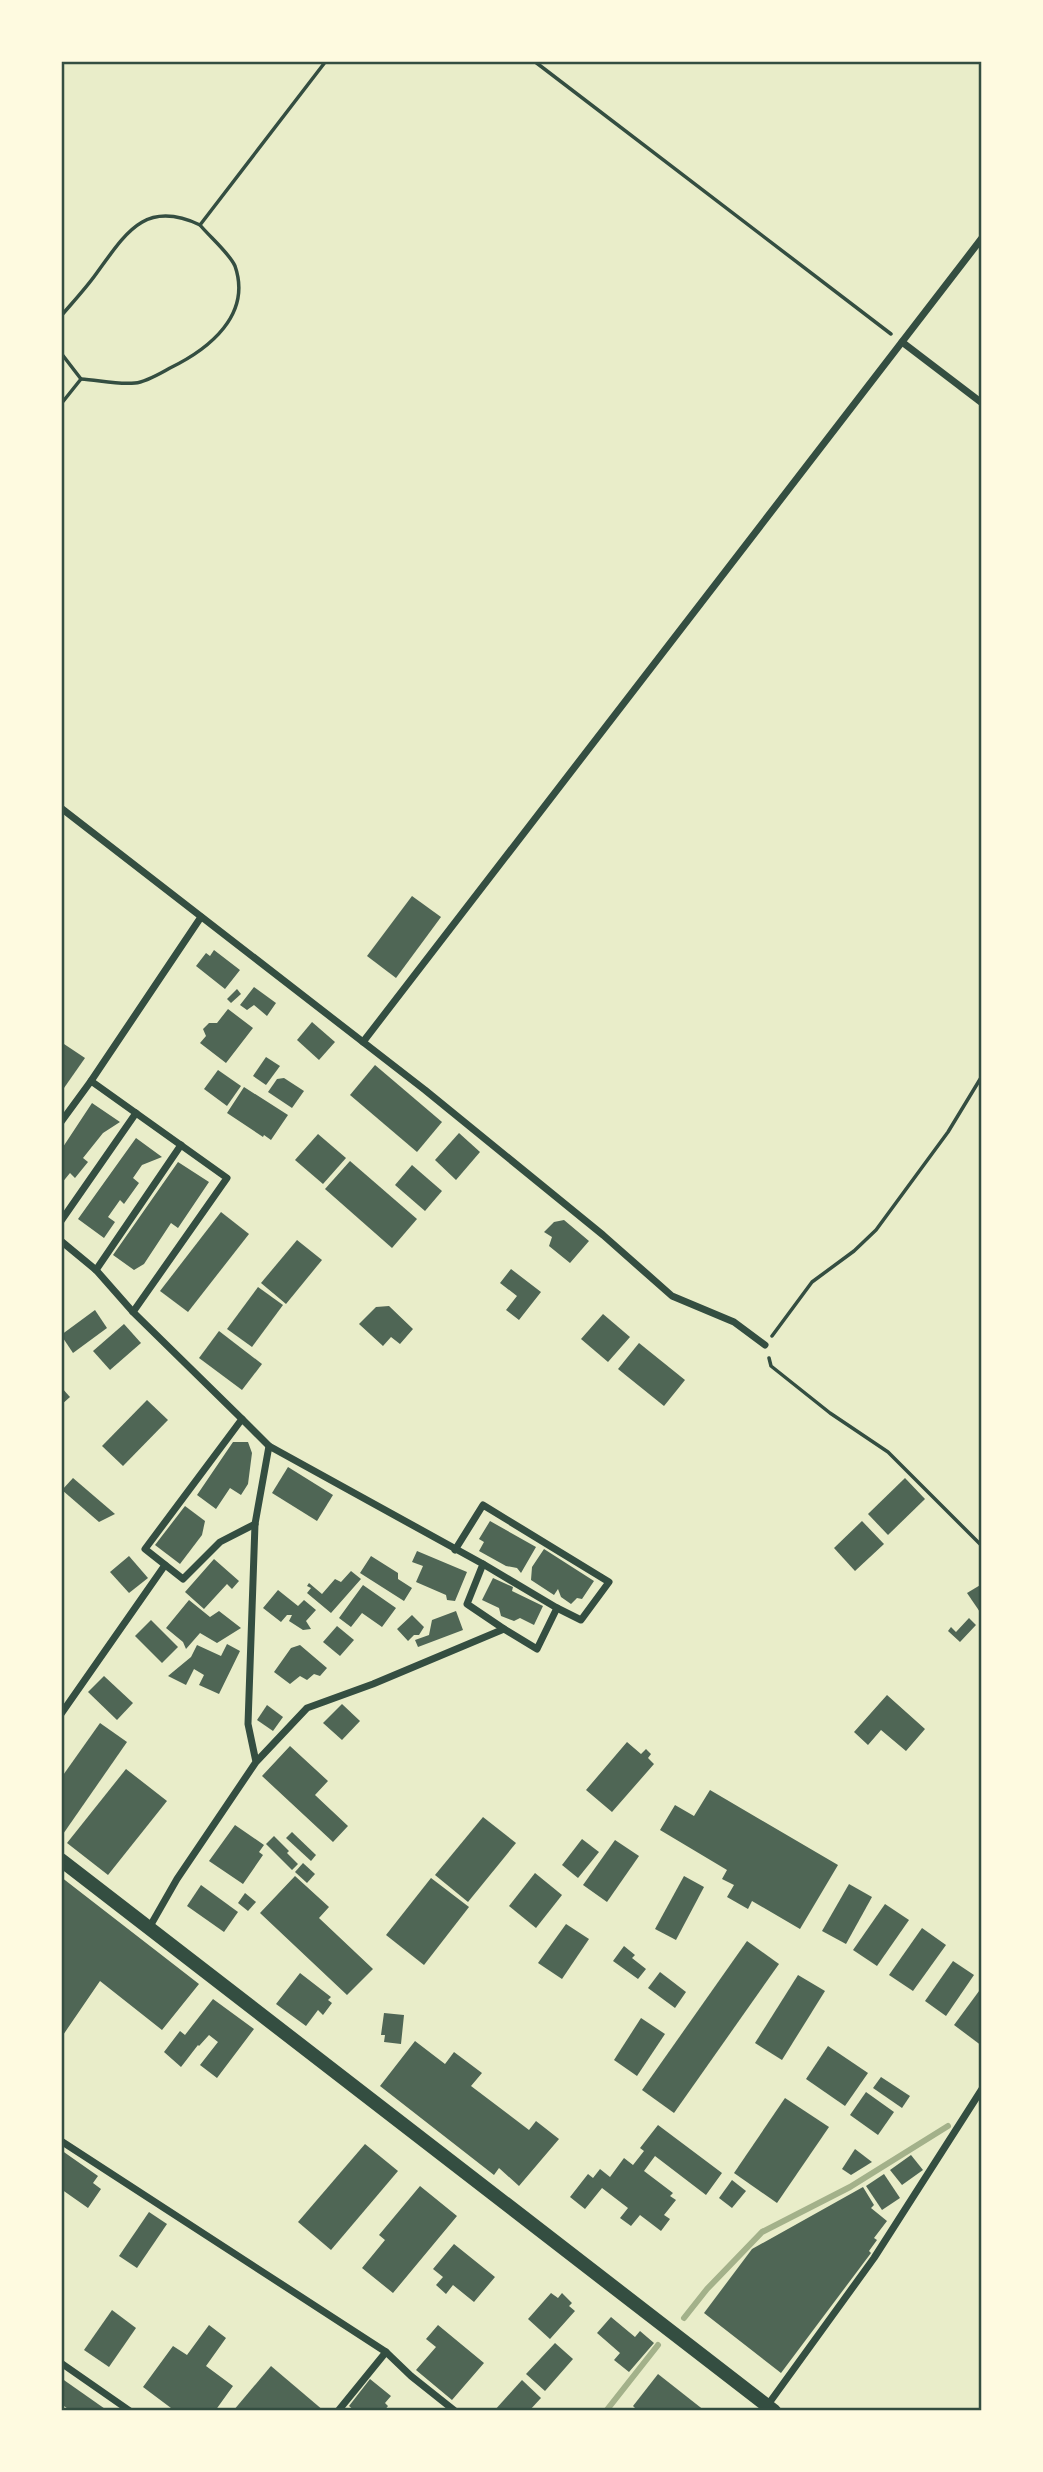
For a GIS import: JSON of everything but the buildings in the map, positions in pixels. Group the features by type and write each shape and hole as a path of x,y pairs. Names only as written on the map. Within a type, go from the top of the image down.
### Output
{"main road":[{"path":"61,1860 770,2408"}],"street":[{"path":"363,1042 982,238"},
{"path":"902,342 982,403"},
{"path":"61,808 502,1152 672,1296 734,1322 765,1345"},
{"path":"61,1122 201,917"},
{"path":"91,1081 227,1178 133,1312"},
{"path":"61,1221 136,1113"},
{"path":"96,1270 181,1145"},
{"path":"61,1241 96,1270 133,1312 269,1446 557,1608 581,1620 609,1582 483,1504 455,1550"},
{"path":"242,1419 145,1549 183,1579 220,1542 255,1524"},
{"path":"256,1762 248,1724 255,1524 269,1446"},
{"path":"61,1714 165,1564"},
{"path":"483,1564 467,1604 537,1649 557,1608"},
{"path":"149,1928 177,1879 256,1762 307,1708 373,1684 504,1629"},
{"path":"770,2408 874,2258 982,2089"},
{"path":"61,2141 386,2352 455,2411"},
{"path":"338,2411 386,2352"},
{"path":"61,2363 130,2411"}],"path":[{"path":"200,225 326,61"},
{"path":"534,61 902,342"},
{"path":"61,316 125,235 143,219 163,215 183,217 200,225 234,264 239,288 236,310 217,338 191,357 135,383 81,379 61,353"},
{"path":"61,404 81,379"},
{"path":"982,1076 948,1132 876,1230 854,1251 812,1282 765,1345 771,1366 830,1413 888,1452 982,1546"}],"waterway":[{"path":"684,2318 707,2289 762,2232 850,2187 948,2126"},
{"path":"606,2411 658,2345"}]}
